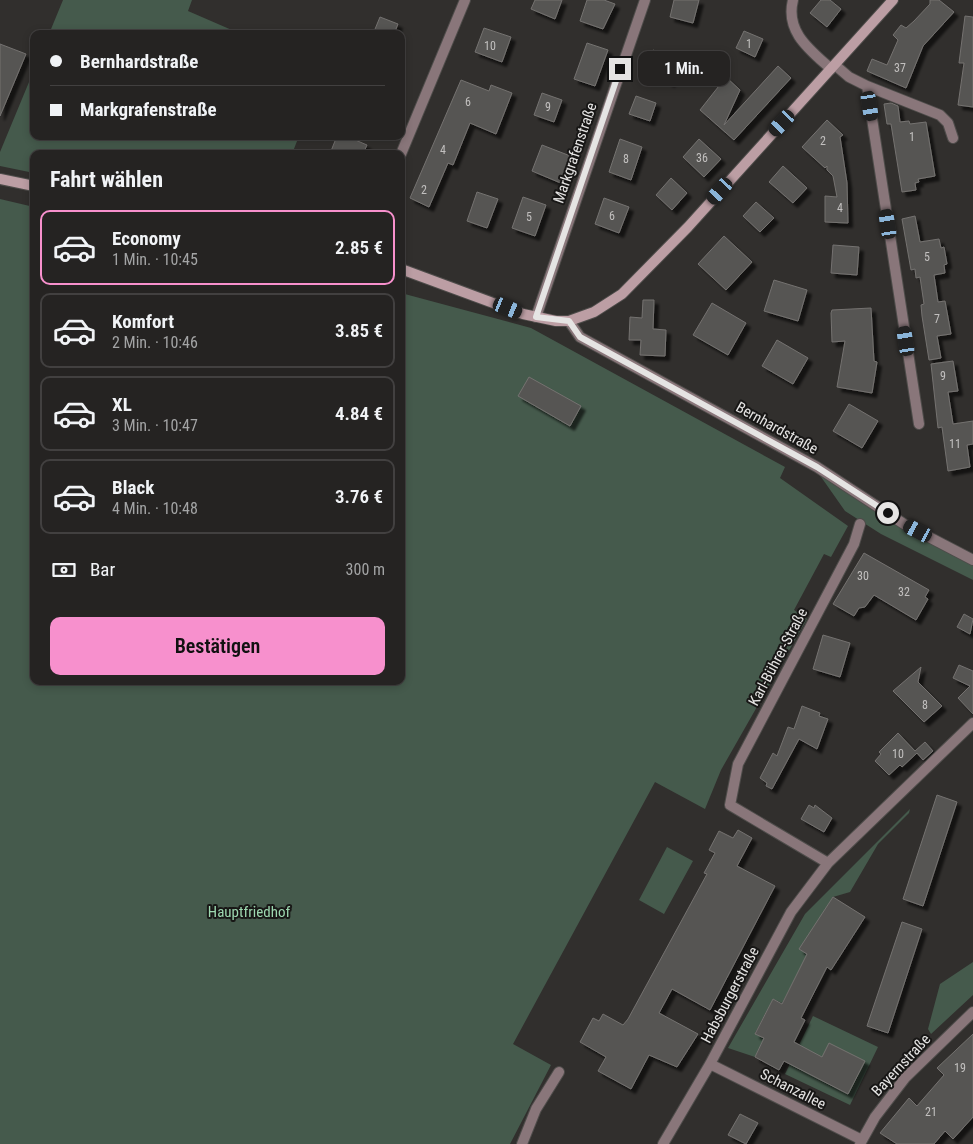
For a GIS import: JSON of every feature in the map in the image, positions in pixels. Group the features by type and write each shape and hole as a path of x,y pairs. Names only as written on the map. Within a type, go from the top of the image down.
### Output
{"main road":[{"path":"405,270 523,314 536,317 569,321 594,312 622,294 688,227 893,0"},
{"path":"0,179 30,185"}],"street":[{"path":"403,150 465,0"},
{"name":"Markgrafenstraße","path":"536,317 645,0"},
{"path":"793,0 791,16 802,42 849,78 940,115 948,123 953,138"},
{"path":"867,86 920,424"},
{"name":"Bernhardstraße","path":"569,321 580,337 817,467 904,524 973,560"},
{"name":"Karl-Bührer-Straße","path":"828,863 730,805 738,764 854,544 860,524"},
{"name":"Habsburgerstraße","path":"662,1144 710,1064 792,912 828,863 973,723"},
{"name":"Bayernstraße","path":"861,1142 874,1117 906,1078 973,1012"},
{"name":"Schanzallee","path":"710,1064 861,1142"},
{"path":"522,1144 536,1109 559,1072"}],"green space":[{"path":"63,0 192,0 188,11 232,30 51,30"},
{"path":"30,80 30,140 297,140 294,150 30,150 30,172 0,166 0,152"},
{"name":"Hauptfriedhof","path":"0,199 30,206 30,685 405,685 405,294 531,328 785,467 780,478 848,526 831,557 824,554 794,610 807,619 721,770 705,809 655,782 513,1044 551,1065 510,1144 0,1144"},
{"path":"819,474 973,564 973,580 881,534 845,511"},
{"path":"910,809 909,813 878,844 850,892 833,897 800,949 810,956 801,967 782,1003 773,999 755,1033 764,1038 755,1057 728,1048 805,914"},
{"path":"667,847 693,861 664,914 639,900"},
{"path":"973,962 973,995 931,1034 928,1029 940,984"},
{"path":"813,1016 878,1047 850,1105 785,1074"}],"building":[{"path":"535,0 562,0 555,19 531,9"},
{"path":"587,0 604,0 615,4 603,29 580,21"},
{"path":"674,0 699,0 693,23 670,17"},
{"path":"821,0 830,0 841,9 827,27 810,13"},
{"path":"930,0 939,0 954,12 923,46 906,88 867,71 872,59 887,65 898,40 893,35 901,25 906,28 914,21 930,4"},
{"path":"965,16 973,17 973,107 958,105 964,63 959,63"},
{"path":"380,17 398,24 396,30 375,30"},
{"path":"484,28 511,37 502,62 475,52"},
{"path":"744,31 763,39 755,57 736,48"},
{"path":"587,43 608,50 595,86 574,79"},
{"path":"0,44 26,54 0,116"},
{"path":"653,50 678,59 670,83 648,64"},
{"path":"778,66 791,78 734,140 700,110 726,77 740,90 724,125"},
{"path":"461,80 489,91 491,85 512,93 496,134 470,123 453,165 448,163 429,207 410,198"},
{"path":"542,93 562,100 554,122 534,115"},
{"path":"636,96 656,103 650,121 629,114"},
{"path":"891,103 898,106 900,122 909,121 910,124 926,122 935,176 918,179 919,182 915,183 916,190 902,192 891,124 887,124 884,104"},
{"path":"827,120 843,135 840,137 847,183 848,223 825,222 825,196 837,197 833,176 827,170 827,166 825,168 802,147"},
{"path":"620,139 642,147 631,180 609,172"},
{"path":"699,139 721,159 704,177 683,157"},
{"path":"335,140 355,140 367,145 365,150 331,150"},
{"path":"542,145 573,157 563,184 532,171"},
{"path":"783,166 807,188 793,203 769,182"},
{"path":"671,178 687,193 672,210 656,195"},
{"path":"477,192 498,199 487,228 467,221"},
{"path":"523,197 546,205 535,236 512,228"},
{"path":"604,198 629,207 619,233 595,224"},
{"path":"756,202 774,218 760,232 743,216"},
{"path":"915,216 920,242 939,239 941,248 944,247 947,264 944,265 945,273 934,275 938,302 945,301 951,334 937,336 941,358 929,360 922,316 921,305 924,304 920,277 916,278 915,269 911,270 902,219"},
{"path":"724,236 752,262 726,290 698,264"},
{"path":"833,245 859,247 857,275 831,273"},
{"path":"774,280 807,290 798,321 764,311"},
{"path":"643,300 654,300 653,329 666,330 665,356 640,355 641,340 629,340 630,317 642,318"},
{"path":"712,303 746,323 728,355 693,335"},
{"path":"871,308 874,361 877,362 872,393 837,387 845,341 832,342 832,310"},
{"path":"777,340 808,358 793,384 762,366"},
{"path":"953,361 958,391 948,392 953,424 973,421 973,444 967,445 970,467 948,471 942,427 938,428 931,364"},
{"path":"529,377 581,406 570,426 518,396"},
{"path":"849,404 878,421 862,448 833,431"},
{"path":"864,553 929,590 925,597 928,599 916,620 874,595 865,607 859,608 854,616 833,604"},
{"path":"964,614 973,619 970,634 957,627"},
{"path":"823,635 850,643 840,677 813,669"},
{"path":"959,665 973,671 973,714 958,698 970,686 953,678"},
{"path":"921,667 918,682 942,706 924,722 893,691"},
{"path":"802,706 820,713 819,716 828,719 817,749 799,739 772,789 766,786 767,783 760,778 773,753 777,756 788,727 794,729"},
{"path":"898,733 915,751 925,742 933,751 923,760 917,753 902,767 900,765 889,775 875,761 881,754 879,752"},
{"path":"937,795 957,802 923,906 903,899"},
{"path":"809,805 814,808 815,805 832,818 824,832 801,819"},
{"path":"738,830 752,838 737,866 775,886 710,1010 672,989 659,1013 698,1034 677,1067 649,1055 631,1089 598,1071 606,1057 580,1042 593,1018 599,1021 603,1014 623,1025 628,1019 707,874 704,873 715,853 709,850 719,831 733,838"},
{"path":"833,897 865,917 831,970 827,967 801,1018 805,1020 794,1042 822,1057 829,1043 865,1061 848,1094 784,1061 779,1070 755,1057 764,1038 755,1034 773,999 782,1004 807,954 799,949"},
{"path":"902,922 922,929 888,1033 867,1026"},
{"path":"973,1034 973,1117 953,1139 945,1131 934,1144 897,1144 880,1133 909,1098 917,1106 944,1075 937,1068"},
{"path":"740,1114 758,1123 746,1144 728,1135"}],"route":[{"path":"620,69 536,317 556,321 569,321 580,337 588,342 604,349 817,467 888,513"}]}
